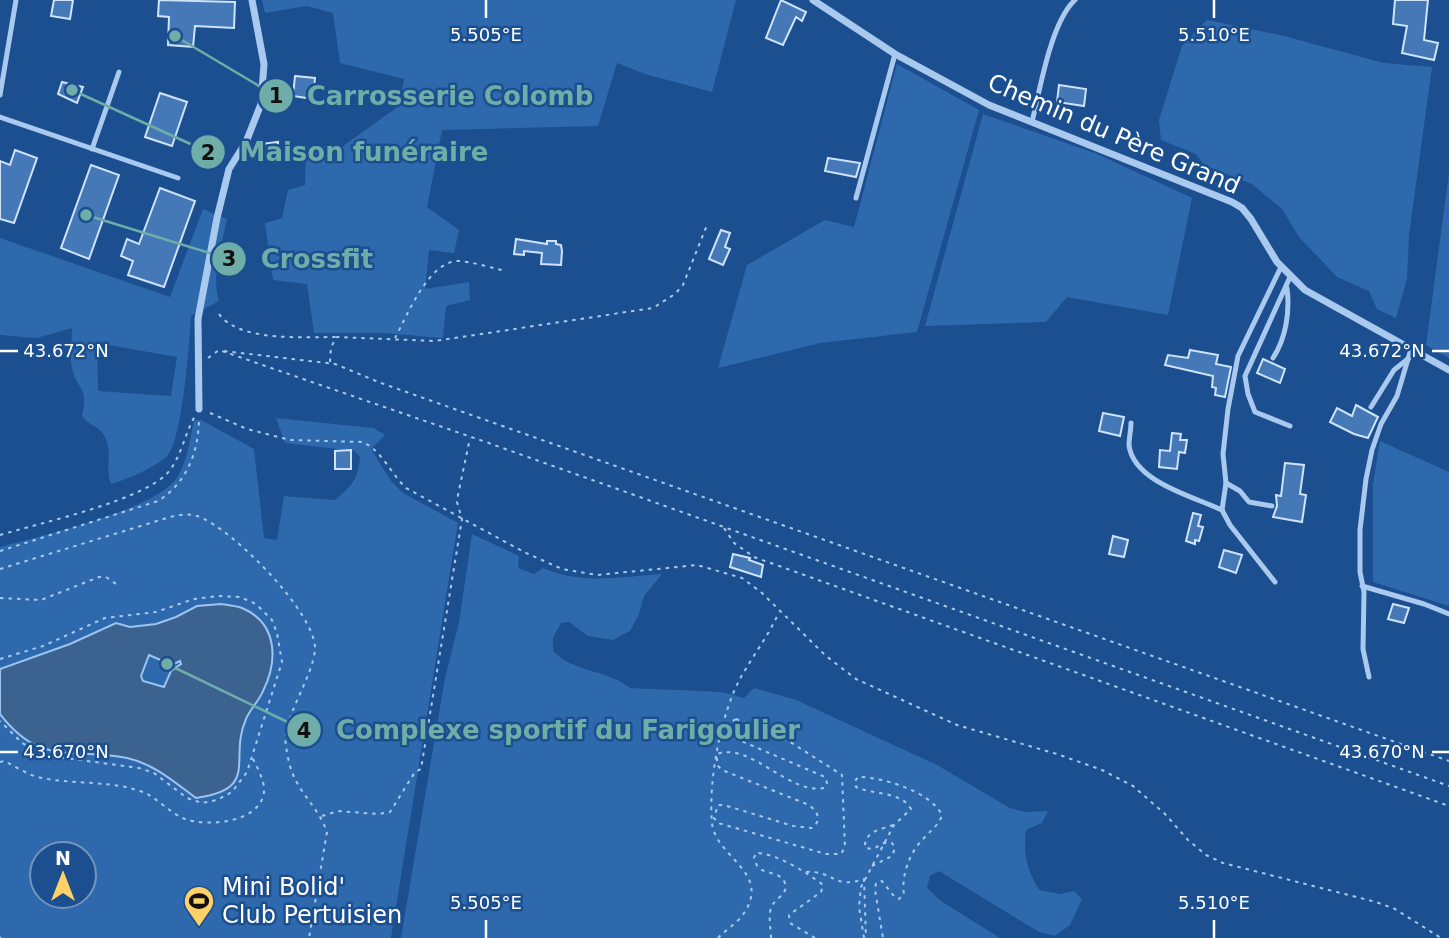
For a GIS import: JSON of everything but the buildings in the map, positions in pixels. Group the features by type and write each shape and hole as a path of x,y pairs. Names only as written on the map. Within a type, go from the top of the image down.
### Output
{"street":[{"path":"199,409 198,319 217,218 229,169 247,142 261,104 264,64 252,0"},
{"name":"Chemin du Père Grand","path":"813,0 895,54 950,86 1232,202 1242,208 1281,267 1305,290 1410,354 1449,370"}],"lane":[{"path":"0,95 1,69 16,0"},
{"path":"1032,122 1055,35 1063,15 1075,0"},
{"path":"856,198 895,54"},
{"path":"92,149 119,72"},
{"path":"0,117 178,178"},
{"path":"1275,582 1230,524 1223,510 1226,483 1223,454 1238,356 1281,267"},
{"path":"1290,277 1245,376 1255,412 1290,426"},
{"path":"1273,358 1279,349 1287,322 1286,285"},
{"path":"1371,407 1394,370 1410,354"},
{"path":"1369,677 1363,649 1360,530 1372,450 1381,424 1397,396 1410,354"},
{"path":"1131,423 1129,447 1141,468 1163,486 1223,510"},
{"path":"1226,483 1240,491 1248,502 1272,506"},
{"path":"1362,586 1449,614"}],"path":[{"path":"219,314 242,329 262,335 435,341 653,308 675,295 683,285 706,225"},
{"path":"395,340 415,299 439,267 458,261 502,270"},
{"path":"330,363 331,347 337,337"},
{"path":"219,350 471,437 1449,786"},
{"path":"200,366 219,350 330,363 1449,761"},
{"path":"199,409 227,418 247,429 290,440 363,442 372,447 406,488 524,552 562,569 597,575 697,565 719,569 742,578 826,656 867,684 957,725 1102,770 1133,786 1206,855 1223,863 1395,909 1441,938"},
{"path":"0,535 143,492 170,470 199,409"},
{"path":"0,551 158,501 171,493 186,474 191,461 199,428 199,409"},
{"path":"322,816 354,810 379,814 390,812 415,772 421,769 462,519 457,502 458,495 471,437"},
{"path":"0,569 170,517 195,515 231,537 278,582 307,622 315,651 288,726 285,742 292,772 322,816 327,832 309,938"},
{"path":"723,527 734,543 754,557 1449,806"},
{"path":"0,598 41,600 99,577 106,577 119,586"},
{"path":"0,659 43,646 105,618 156,612 194,599 219,596 240,597 256,604 272,620 282,662 247,772 232,792 217,800 202,803 187,798 155,773 139,768 43,755 22,743 0,721"},
{"path":"718,938 740,918 747,907 750,885 748,876 714,833 712,812 715,750 735,688 772,630 780,611"},
{"path":"736,719 787,740 842,775 845,847 841,854 826,854 718,823 714,818 718,805 724,804 793,826 812,828 817,824 818,818 816,811 809,805 722,770 716,758 724,751 746,757 807,788 824,788 827,783 825,777 732,737 729,723 736,719"},
{"path":"0,762 4,761 35,776 142,792 186,819 219,823 238,819 250,812 259,804 264,794 251,755"},
{"path":"865,938 859,907 860,887 894,825 911,809 908,804 887,795 856,787 855,781 858,777 889,782 920,795 938,807 942,815 940,823 922,840 910,860 902,884 904,894 900,899 881,881 876,883 883,938"},
{"path":"870,866 892,856 895,848 892,843 884,843 873,849 865,848 869,834 894,825"},
{"path":"771,938 770,911 786,889 784,881 759,868 754,858 757,853 766,853 823,885 821,892 789,915 790,923 815,938"},
{"path":"803,872 820,871 837,882 850,884 864,879"},
{"path":"864,879 865,938"}],"shaded area":[{"path":"262,0 736,0 712,92 645,74 617,63 598,126 442,130 427,207 459,230 454,253 429,250 425,289 469,282 470,300 446,306 443,338 383,333 314,333 307,284 273,280 265,223 282,218 288,190 305,185 306,146 343,146 399,106 404,79 340,63 333,13 307,6 265,13"},
{"path":"1207,20 1284,36 1384,63 1432,67 1409,235 1407,279 1396,318 1377,309 1369,291 1337,277 1299,237 1282,209 1252,184 1204,165 1196,154 1161,140 1159,120 1182,46"},
{"path":"897,64 979,110 917,332 820,343 718,368 747,265 825,220 854,227"},
{"path":"983,114 1097,154 1192,198 1168,315 1067,297 1046,322 925,326"},
{"path":"1449,173 1449,358 1426,345"},
{"path":"203,209 227,219 217,270 219,301 191,316 184,388 173,445 168,455 158,463 111,484 106,439 101,431 82,416 83,393 71,363 72,328 37,338 0,335 0,238 170,297","holes":["97,343 177,357 171,396 98,391"]},
{"path":"276,418 373,428 385,435 371,449 391,481 403,493 458,523 391,938 0,938 0,547 123,511 166,488 178,476 184,463 194,420 201,420 254,449 264,538 277,540 284,496 335,500 346,490 358,471 360,457 355,451 285,443"},
{"path":"1380,441 1449,472 1449,606 1373,582 1373,484"},
{"path":"472,534 519,556 518,568 534,574 543,568 572,577 587,578 662,574 644,596 630,631 613,640 588,636 569,622 561,623 553,638 553,651 572,664 612,677 630,688 722,692 744,698 754,688 796,700 937,765 1010,808 1026,812 1048,811 1042,823 1026,830 1027,861 1039,890 1060,894 1074,891 1082,899 1070,925 1055,936 1039,932 939,871 930,876 927,888 941,901 1000,938 401,938 445,678 459,622"},
{"path":"221,604 242,608 263,623 272,644 268,679 246,719 241,734 239,770 236,780 229,787 216,794 196,798 163,774 137,761 107,755 58,752 29,742 0,714 0,669 70,644 116,623 130,627 156,624 197,606","holes":["149,655 172,665 180,661 181,664 171,671 164,687 143,681 141,676"]}],"place":[{"name":"Carrosserie Colomb","path":"175,36"},
{"name":"Maison funéraire","path":"72,90"},
{"name":"Crossfit","path":"86,215"},
{"name":"Complexe sportif du Farigoulier","path":"167,664"},
{"name":"Mini Bolid' Club Pertuisien","path":"199,928"}]}
